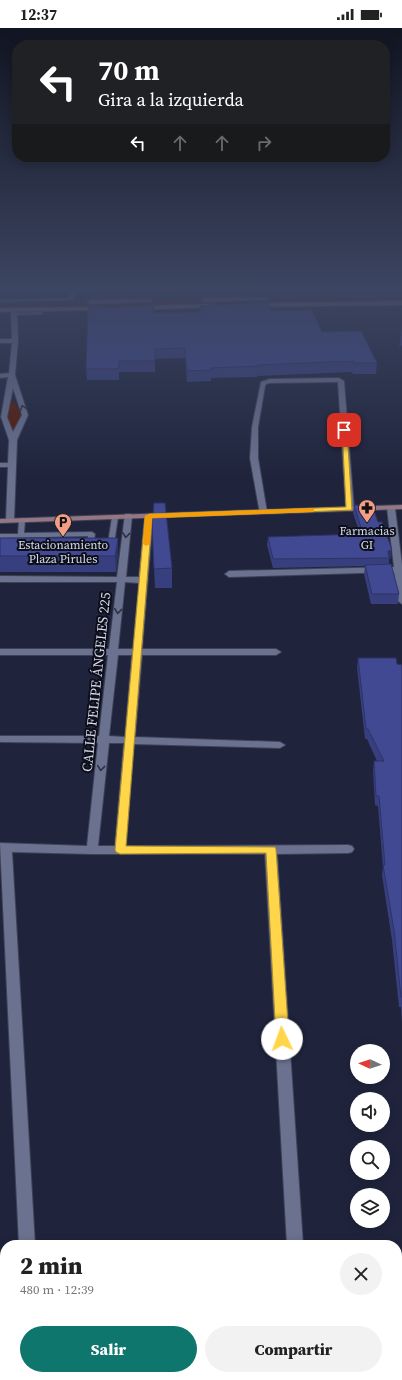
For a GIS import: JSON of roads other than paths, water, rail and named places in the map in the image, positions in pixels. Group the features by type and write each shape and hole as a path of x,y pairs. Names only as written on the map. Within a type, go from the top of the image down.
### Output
{"street":[{"path":"13,440 2,417 12,375 14,352"},
{"path":"0,376 12,375"},
{"path":"10,520 13,440 25,415 12,375"},
{"path":"263,512 254,458 255,427 262,386 264,382 270,381 341,381 350,509"},
{"path":"0,465 12,465"},
{"path":"0,521 402,507"},
{"path":"391,508 402,601"},
{"name":"CALLE FELIPE ÁNGELES 225","path":"92,850 128,516"},
{"path":"120,850 149,516"},
{"path":"229,574 398,569"},
{"path":"0,579 143,580"},
{"path":"0,652 276,652"},
{"path":"0,739 129,740 280,745"},
{"path":"27,1240 3,847 92,850 348,849"},
{"path":"271,849 294,1240"}],"lane":[{"path":"83,546 110,546 115,517"},
{"path":"21,536 22,520"},
{"path":"0,536 92,534 90,546"}],"place":[{"name":"Farmacias GI","path":"367,523"},
{"name":"Estacionamiento Plaza Pirules","path":"63,537"}]}
